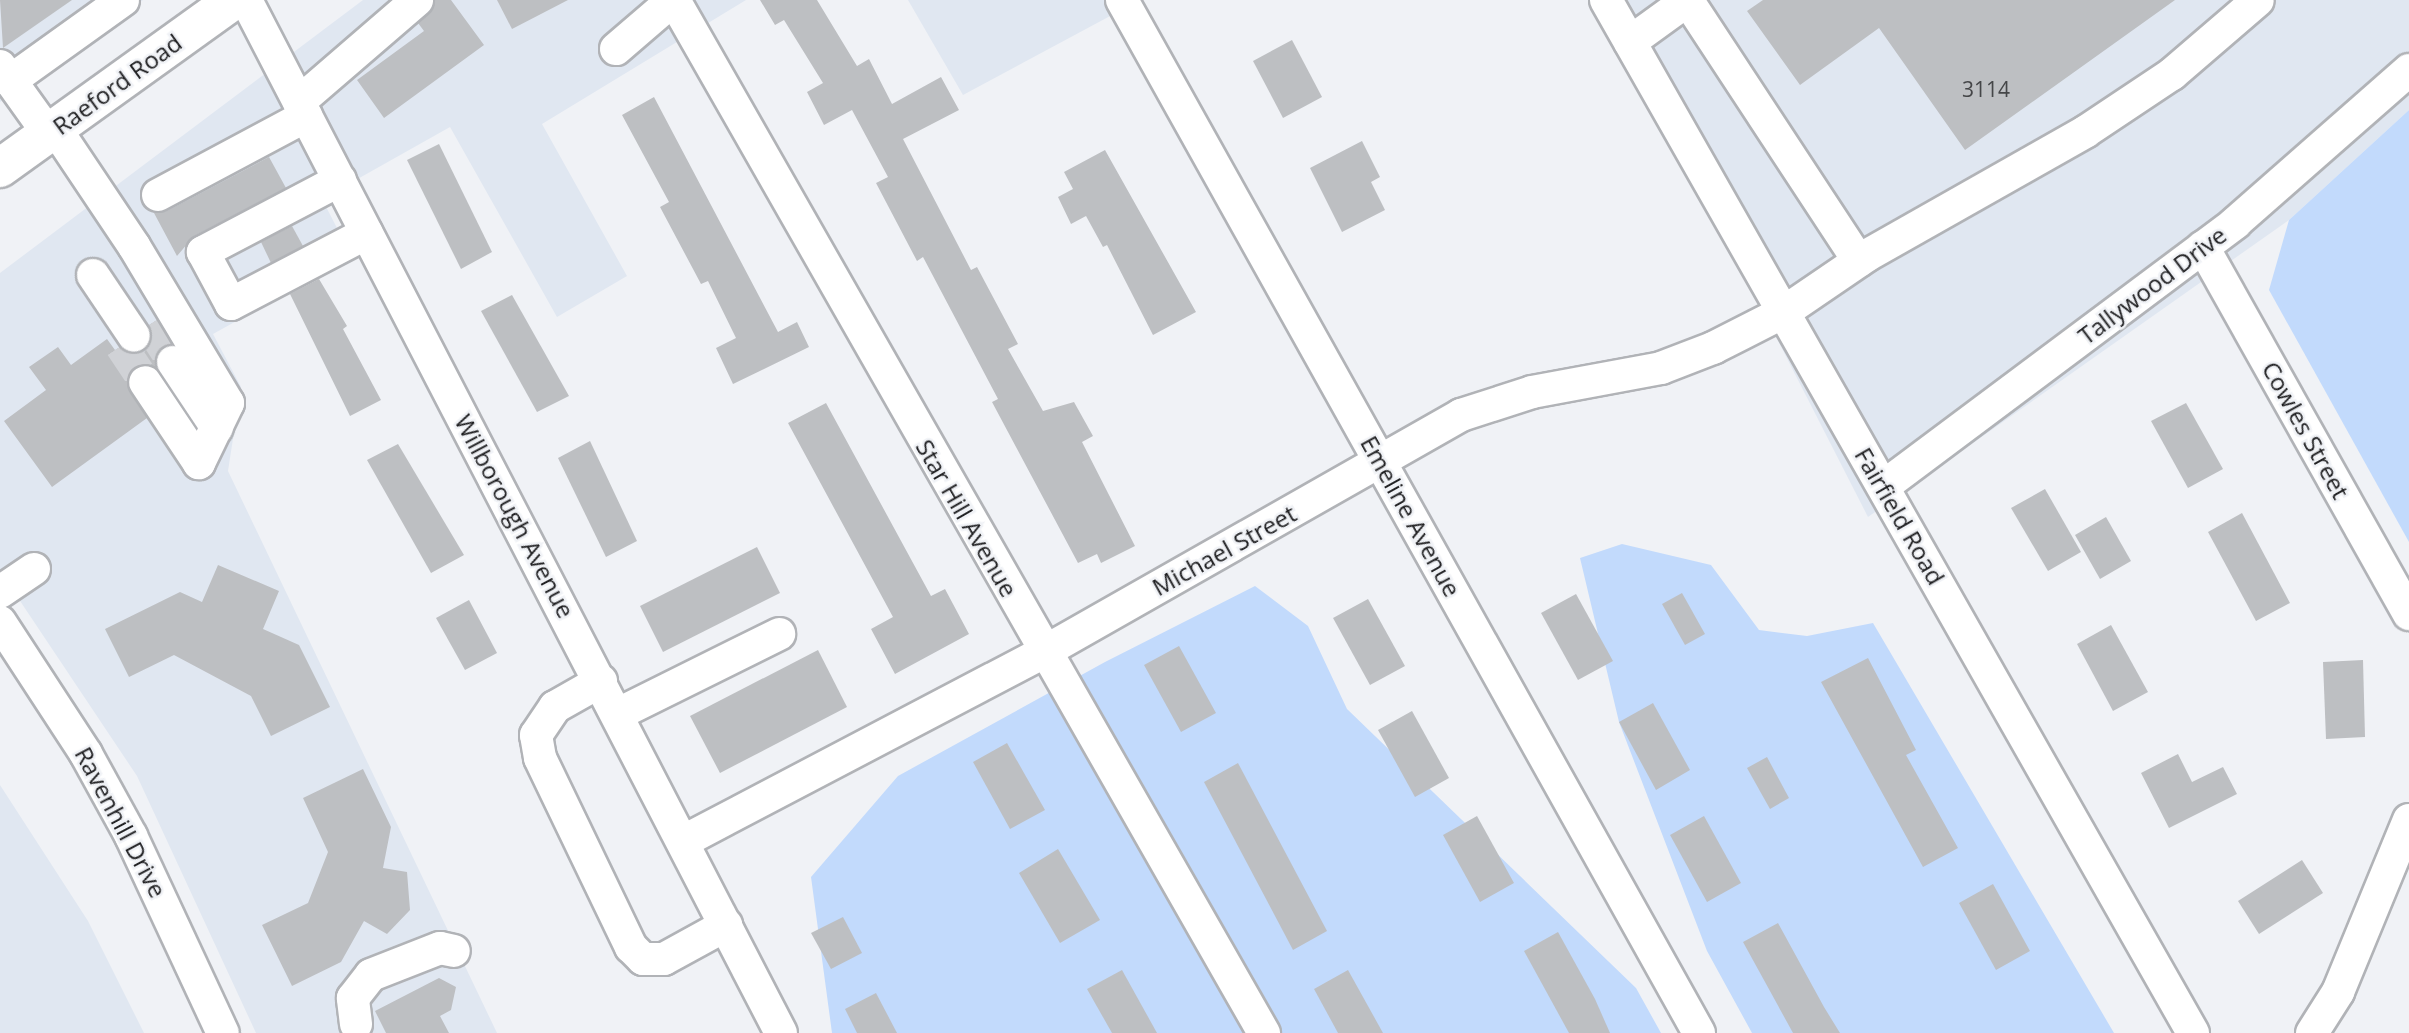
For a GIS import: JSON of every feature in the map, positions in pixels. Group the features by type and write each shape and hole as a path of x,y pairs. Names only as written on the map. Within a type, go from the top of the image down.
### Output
{"main road":[{"name":"Raeford Road","path":"0,167 230,2"}],"street":[{"path":"123,0 5,74 51,131 134,246 229,403 209,445 159,372"},
{"path":"158,195 302,109 417,0"},
{"path":"616,49 674,0"},
{"name":"Star Hill Avenue","path":"674,0 1264,1033"},
{"name":"Emeline Avenue","path":"1122,0 1699,1033"},
{"name":"Fairfield Road","path":"1606,0 2193,1033"},
{"path":"1630,42 1688,0 1858,261"},
{"name":"Michael Street","path":"684,841 1044,652 1461,415 1532,393 1661,368 1713,348 1784,312 1858,261 2085,132 2172,74 2258,0"},
{"name":"Willborough Avenue","path":"230,2 302,109 340,180 684,841 780,1033"},
{"name":"Tallywood Drive","path":"1884,486 2203,247 2409,70"},
{"path":"340,180 203,252 208,262 230,304 367,233"},
{"name":"Cowles Street","path":"2203,247 2409,614"},
{"path":"100,270 131,331"},
{"path":"0,592 34,569"},
{"name":"Ravenhill Drive","path":"0,622 86,754 131,836 223,1033"},
{"path":"618,714 779,634"},
{"path":"601,681 555,707 536,735 540,758 631,947 643,959 664,959 726,925"},
{"path":"2312,1033 2338,992 2409,820"},
{"path":"356,1024 353,998 370,975 440,948 454,951"}],"shaded area":[{"path":"0,0 143,0 0,102"},
{"path":"363,0 746,0 542,124 627,276 557,317 450,127 322,199 352,257 213,334 241,387 228,471 497,1033 256,1033 137,776 0,571 0,273"},
{"path":"908,0 1140,0 963,95"},
{"path":"1604,0 2409,0 2409,110 2289,220 1868,517"},
{"path":"2409,110 2409,542 2269,290 2289,220"},
{"path":"1622,544 1711,565 1759,630 1807,636 1873,623 2114,1033 1752,1033 1707,951 1619,722 1580,558"},
{"path":"1255,586 1308,626 1347,709 1636,988 1661,1033 832,1033 811,877 898,776 1105,662"},
{"path":"0,785 88,921 144,1033 0,1033"}],"building":[{"path":"0,0 72,0 3,48"},
{"path":"435,0 451,0 484,45 384,118 357,80 424,31 418,23"},
{"path":"497,0 568,0 512,29"},
{"path":"760,0 817,0 857,66 869,59 892,104 941,77 959,110 903,139 971,270 977,267 1018,344 1008,349 1043,411 1074,402 1093,436 1082,442 1135,546 1101,563 1097,554 1078,563 992,402 998,399 923,257 917,261 876,183 888,177 852,110 824,125 807,92 823,83 784,20 775,25"},
{"path":"1763,0 2175,0 1965,150 1879,28 1800,85 1747,11"},
{"path":"1292,40 1322,97 1283,118 1253,61"},
{"path":"654,97 778,332 797,322 809,347 733,384 716,348 736,338 708,281 701,284 660,207 669,202 622,115"},
{"path":"1362,141 1380,177 1371,182 1385,210 1342,232 1310,168"},
{"path":"439,144 492,252 461,269 407,160"},
{"path":"1105,150 1196,312 1153,335 1107,245 1103,247 1086,216 1071,224 1058,197 1073,189 1064,172"},
{"path":"269,157 286,188 194,236 177,256 154,213 167,211"},
{"path":"292,226 303,246 271,263 261,242"},
{"path":"319,279 347,326 343,329 381,400 350,416 290,294"},
{"path":"512,295 569,396 537,412 481,311"},
{"path":"157,320 171,344 157,353 156,368 135,366 127,382 147,418 52,487 4,421 46,390 29,367 58,347 71,365 107,339 115,350 120,347 135,354 144,352 151,343 149,325"},
{"path":"826,403 931,596 945,589 969,634 895,674 871,629 893,617 788,423"},
{"path":"2186,403 2223,469 2188,488 2151,421"},
{"path":"590,441 637,541 606,557 558,458"},
{"path":"398,444 464,555 431,573 367,460"},
{"path":"2045,489 2081,552 2048,571 2011,508"},
{"path":"2242,513 2290,603 2256,621 2208,532"},
{"path":"2106,517 2131,561 2100,579 2075,535"},
{"path":"757,547 780,593 663,652 640,606"},
{"path":"218,565 279,591 263,629 299,645 330,707 271,736 251,696 174,655 129,677 105,629 180,592 202,602"},
{"path":"1682,593 1705,634 1685,645 1662,604"},
{"path":"1576,594 1613,661 1578,680 1541,613"},
{"path":"1368,599 1405,666 1370,685 1333,618"},
{"path":"469,600 497,653 465,670 436,618"},
{"path":"2111,625 2148,692 2113,711 2077,644"},
{"path":"1179,646 1216,713 1181,732 1144,665"},
{"path":"818,650 847,707 720,773 690,716"},
{"path":"1868,658 1916,750 1906,755 1958,848 1923,867 1821,682"},
{"path":"2363,660 2365,737 2326,739 2323,662"},
{"path":"1653,703 1690,770 1656,790 1619,722"},
{"path":"1412,711 1449,778 1415,797 1378,730"},
{"path":"1007,743 1045,810 1010,829 973,762"},
{"path":"2178,754 2192,782 2223,767 2237,794 2169,828 2141,773"},
{"path":"1767,757 1789,798 1770,809 1747,768"},
{"path":"1238,763 1327,931 1293,950 1204,782"},
{"path":"363,769 391,827 383,868 407,872 410,910 387,934 364,921 341,962 292,986 262,925 308,903 328,852 303,798"},
{"path":"1477,816 1514,883 1480,902 1443,835"},
{"path":"1704,816 1741,883 1707,902 1670,835"},
{"path":"1058,849 1100,920 1060,943 1019,873"},
{"path":"2302,860 2323,893 2259,934 2238,901"},
{"path":"1993,884 2030,951 1996,970 1959,903"},
{"path":"843,917 862,953 831,969 811,933"},
{"path":"1778,923 1840,1033 1793,1033 1743,942"},
{"path":"1558,932 1595,999 1610,1033 1569,1033 1524,951"},
{"path":"1122,970 1157,1033 1112,1033 1087,989"},
{"path":"1348,970 1383,1033 1338,1033 1314,989"},
{"path":"439,978 456,987 451,1010 440,1016 449,1033 386,1033 375,1011"},
{"path":"876,993 897,1033 857,1033 845,1009"}],"tunnel":[{"path":"149,325 173,362"},
{"path":"121,346 145,382"}]}
